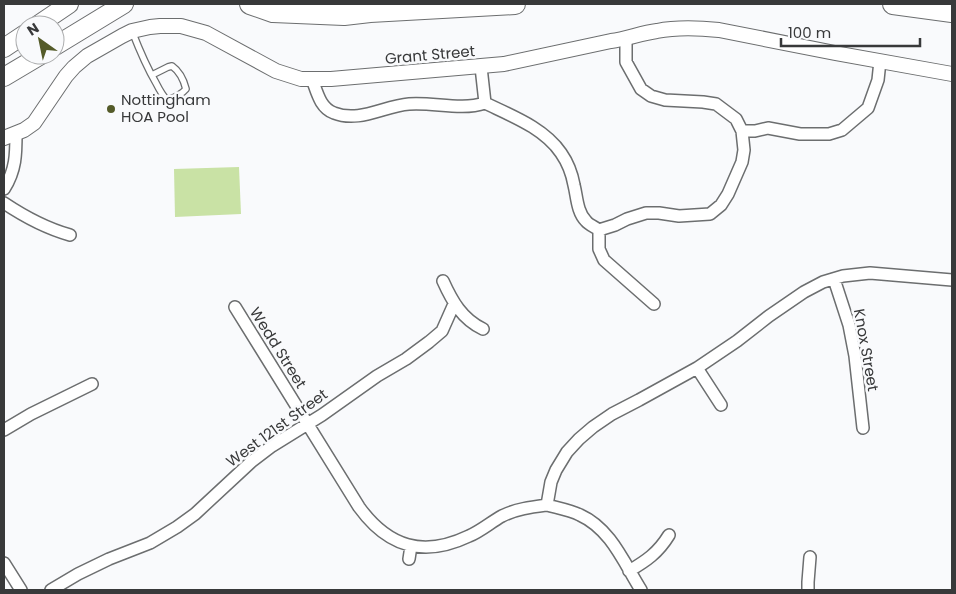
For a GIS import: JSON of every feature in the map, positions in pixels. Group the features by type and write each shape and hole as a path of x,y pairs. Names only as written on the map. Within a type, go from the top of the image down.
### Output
{"highway":[{"path":"250,4 273,12 344,15 515,4"},
{"path":"893,4 952,12"}],"main road":[{"path":"53,15 69,4"},
{"path":"65,40 124,4"},
{"path":"4,48 15,41"},
{"path":"4,77 24,65"}],"street":[{"name":"Grant Street","path":"4,189 13,170 16,156 8,134 24,130 34,123 66,76 80,61 110,42 132,32 150,27 180,26 194,29 206,33 276,71 293,77 312,79 364,77 504,64 658,31 700,28 748,35 952,74"},
{"path":"599,230 646,213 679,216 710,214 721,205 728,194 742,162 744,150 742,130 736,119 716,104 665,100 651,96 641,89 626,62 626,39"},
{"path":"742,130 755,131 768,128 800,134 829,134 842,130 868,108 878,80 880,61"},
{"path":"481,66 485,103"},
{"path":"312,79 322,104 332,113 346,116 359,116 408,104 425,103 466,107 485,103 520,119 555,145 571,173 579,211 586,221 599,230"},
{"path":"4,203 21,215 39,224 70,235"},
{"path":"599,230 599,249 604,260 654,304"},
{"path":"547,505 551,482 556,470 567,452 579,438 612,414 697,368 804,292 823,282 843,276 870,272 952,280"},
{"name":"Knox Street","path":"834,279 849,324 855,356 863,428"},
{"path":"442,281 454,304 464,316 474,325 483,329"},
{"name":"West 121st Street","path":"50,590 78,574 109,559 150,543 177,528 195,514 251,462 272,446 429,342 442,331 454,304"},
{"name":"Wedd Street","path":"235,306 359,507 368,519 386,534 400,543 411,546"},
{"path":"697,368 721,406"},
{"path":"4,430 31,414 92,384"},
{"path":"409,559 411,546 425,548 455,542 470,536 503,516 520,510 547,505 576,514 605,533 640,590"},
{"path":"629,571 654,555 669,535"},
{"path":"808,590 810,558"},
{"path":"4,563 21,590"}],"lane":[{"path":"132,32 144,62 163,96 167,100 172,99 183,93 186,89 176,69 172,66 152,75"}],"green space":[{"path":"239,167 241,214 175,217 174,169"}],"place":[{"name":"Nottingham HOA Pool","path":"111,109"}]}
